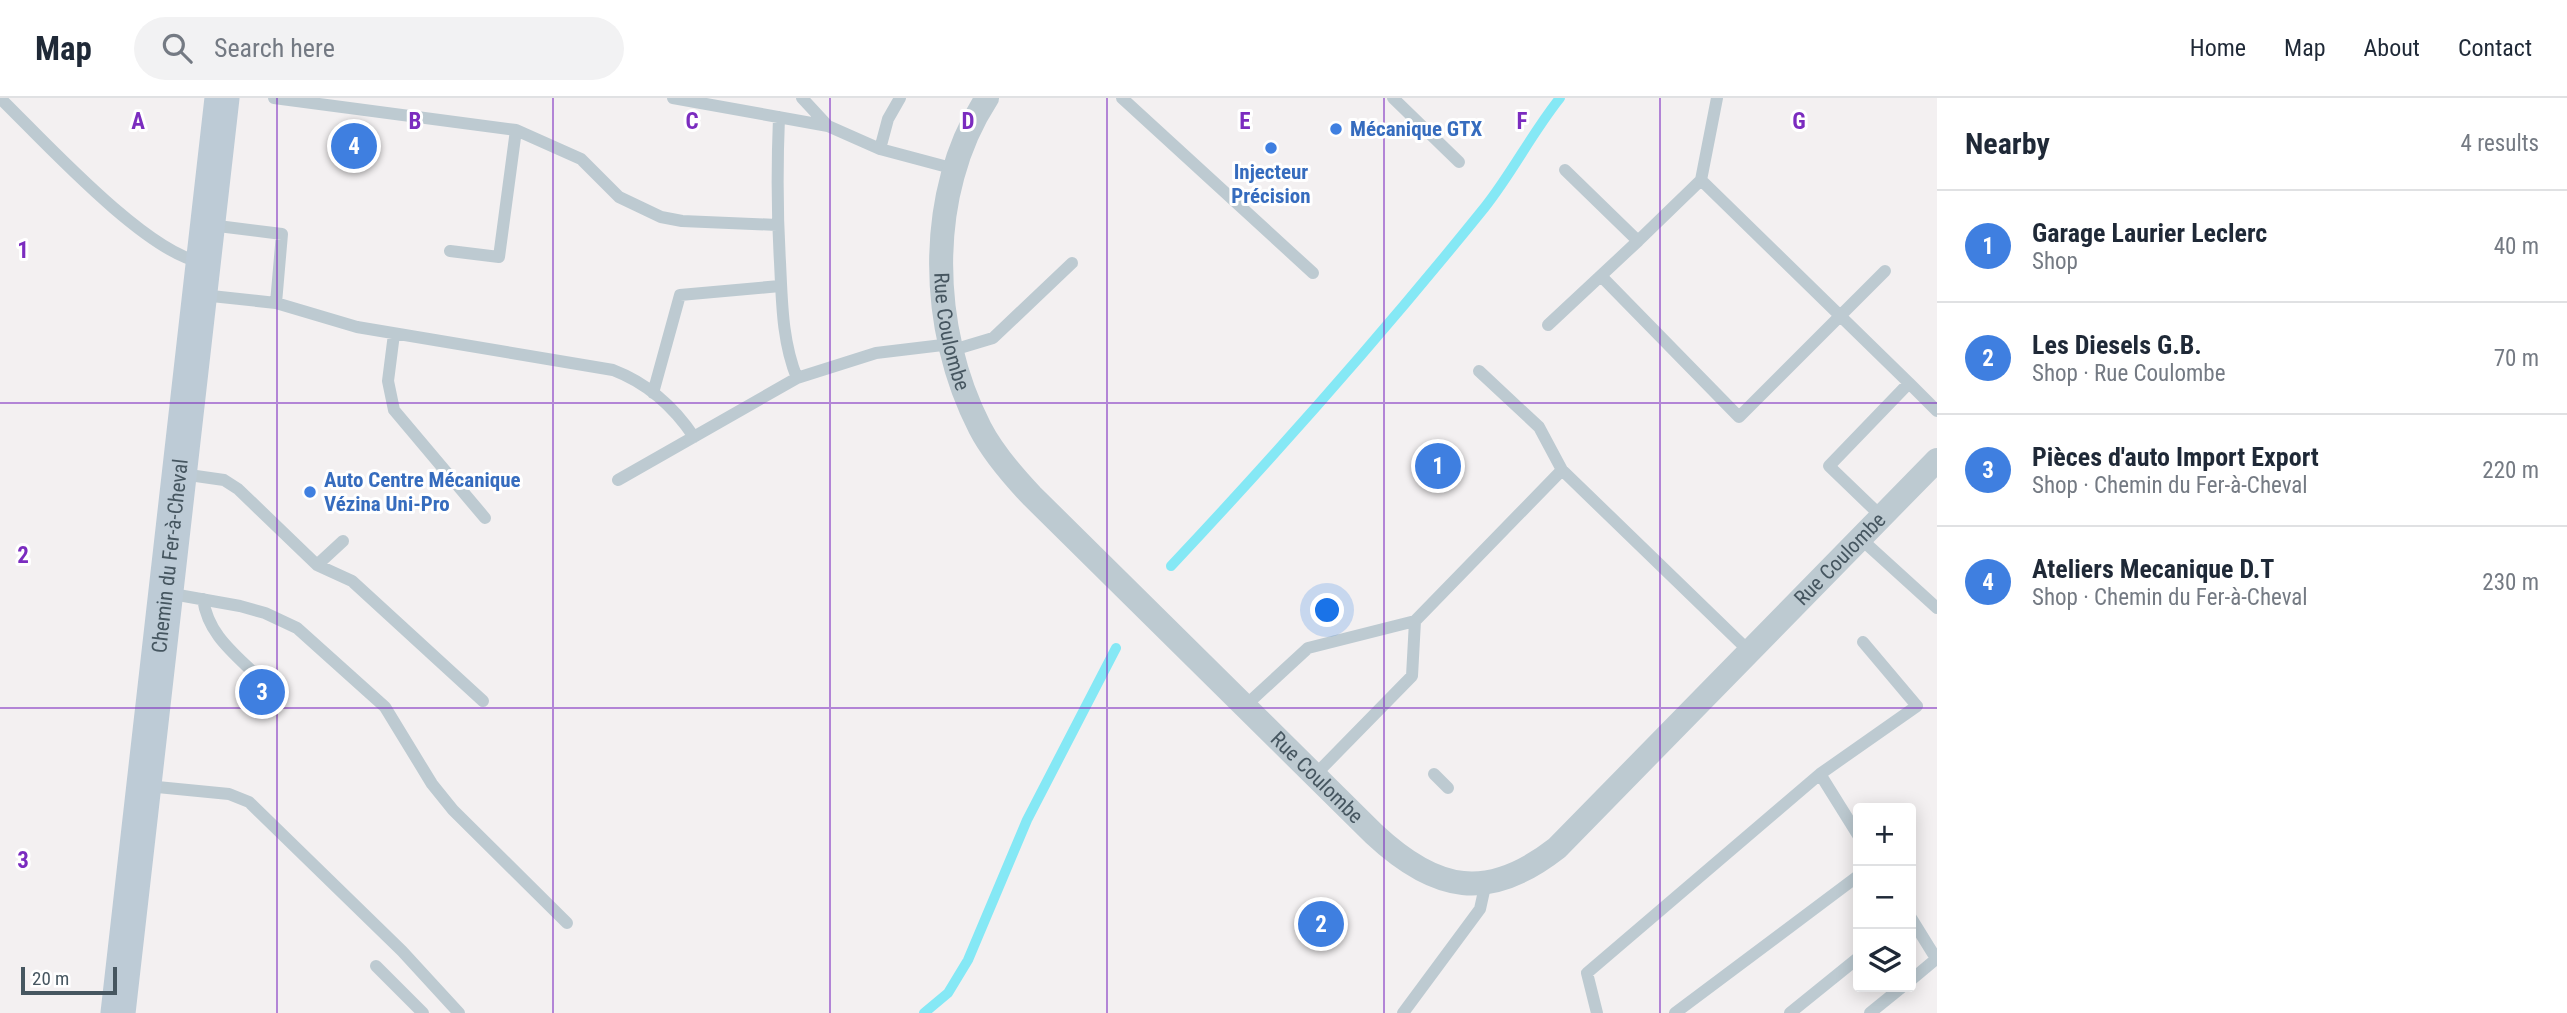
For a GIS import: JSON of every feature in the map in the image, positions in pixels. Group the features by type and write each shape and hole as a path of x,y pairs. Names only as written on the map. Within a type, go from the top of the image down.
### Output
{"street":[{"name":"Chemin du Fer-à-Cheval","path":"124,1013 143,785 222,98"},
{"name":"Rue Coulombe","path":"987,98 971,126 955,169 944,212 942,245 942,278 952,347 980,428 1010,473 1315,775 1409,865 1447,880 1486,883 1523,873 1557,848 1937,460"}],"lane":[{"path":"0,98 124,217 174,254 200,278 357,327 613,370 653,393 679,414 694,437"},
{"path":"274,98 298,99 516,131 582,159 619,197 661,217 682,221 777,225"},
{"path":"673,98 828,126 880,149 955,169"},
{"path":"802,98 828,126"},
{"path":"880,149 888,120 900,98"},
{"path":"1122,98 1313,273"},
{"path":"1393,98 1459,162"},
{"path":"1548,325 1701,180 1717,98"},
{"path":"779,117 777,225 780,286 789,357 797,378"},
{"path":"450,251 499,257 516,131"},
{"path":"1565,170 1638,241"},
{"path":"1701,180 1937,411"},
{"path":"206,224 282,234 276,303"},
{"path":"618,480 797,378 876,353 982,343 1003,331 1072,263"},
{"path":"1601,276 1739,417 1885,271"},
{"path":"653,393 680,295 780,286"},
{"path":"394,334 388,381 394,410 485,518"},
{"path":"1479,371 1539,427 1562,470 1750,652"},
{"path":"1882,517 1829,466 1909,383"},
{"path":"1245,706 1308,648 1415,621 1562,470"},
{"path":"178,473 230,483 317,565 352,581 483,701"},
{"path":"1861,538 1937,608"},
{"path":"317,565 343,541"},
{"path":"164,593 265,613 297,628 370,690 398,724 432,783 453,810 567,923"},
{"path":"203,599 205,615 217,636 259,678"},
{"path":"1315,775 1412,676 1415,621"},
{"path":"1597,1013 1587,973 1820,774 1917,706 1863,642"},
{"path":"1434,774 1448,788"},
{"path":"1820,774 1853,827"},
{"path":"143,785 229,794 249,802 272,821 402,951 459,1013"},
{"path":"1675,1013 1853,880"},
{"path":"1404,1013 1479,909 1486,883"},
{"path":"1916,926 1937,960 1916,976"},
{"path":"1790,1013 1853,962"},
{"path":"376,966 423,1013"},
{"path":"1870,1013 1896,992"}],"waterway":[{"path":"1171,566 1331,390 1409,299 1495,194 1560,98"},
{"path":"924,1013 948,993 968,960 1027,820 1116,648"}],"place":[{"name":"Mécanique GTX","path":"1336,129"},
{"name":"Ateliers Mecanique D.T","path":"354,146"},
{"name":"Injecteur Précision","path":"1271,148"},
{"name":"Garage Laurier Leclerc","path":"1438,466"},
{"name":"Auto Centre Mécanique Vézina Uni-Pro","path":"310,492"},
{"name":"Pièces d'auto Import Export","path":"262,692"},
{"name":"Les Diesels G.B.","path":"1321,924"}]}
